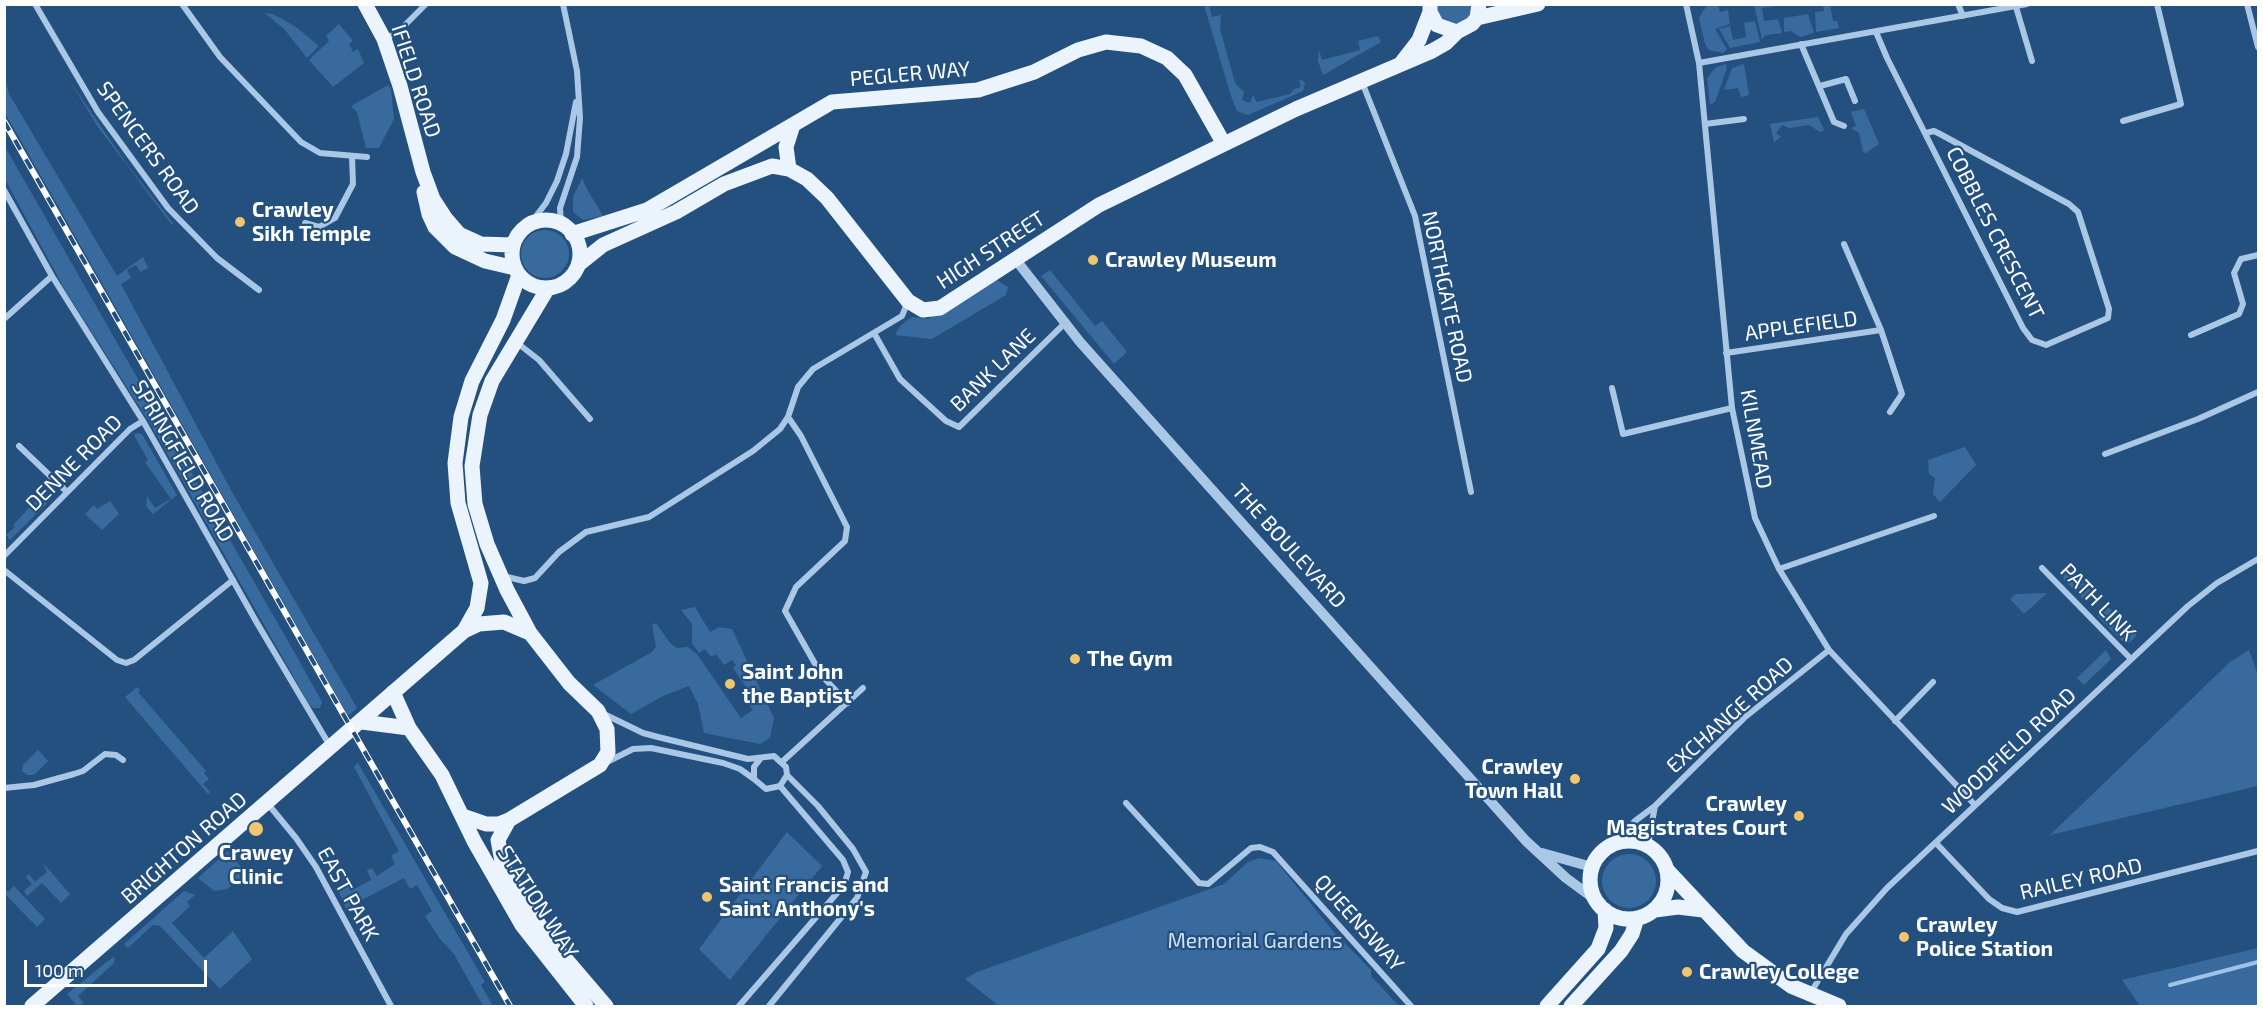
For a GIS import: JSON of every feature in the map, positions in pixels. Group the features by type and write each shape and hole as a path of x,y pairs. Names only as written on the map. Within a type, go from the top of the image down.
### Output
{"main road":[{"name":"IFIELD ROAD","path":"365,4 384,39 433,199 459,234 481,244 512,245"},
{"path":"1478,11 1538,4"},
{"path":"1430,8 1443,29 1457,32"},
{"path":"1400,65 1419,40 1430,8"},
{"name":"HIGH STREET","path":"908,301 923,310 939,308 1099,205 1361,80 1400,65 1446,43 1457,32 1466,29 1478,11"},
{"name":"PEGLER WAY","path":"567,229 647,210 832,102 978,90 1034,72 1078,50 1107,42 1140,46 1167,58 1185,75 1224,144"},
{"path":"789,168 786,147 793,126"},
{"path":"517,271 527,283 548,288 563,284 578,265 603,245 676,212 724,184 772,165 789,168 807,179 828,198 908,301"},
{"name":"IFIELD ROAD","path":"423,172 429,214 443,237 472,257 517,271"},
{"path":"464,631 477,608 482,583 458,503 454,463 461,417 472,381 503,320 517,271 512,245 518,235 530,224 540,221 567,229 578,243 578,265"},
{"path":"508,820 600,765 609,746 605,724 598,711 569,682 530,633 500,576 475,504 472,466 480,415 492,381 548,288"},
{"path":"409,728 375,726 362,722 464,631 479,624 504,622 530,633"},
{"name":"STATION WAY","path":"393,692 409,728 442,776 474,841 522,925 572,979 606,1006"},
{"name":"BRIGHTON ROAD","path":"32,1006 362,722"},
{"name":"STATION WAY","path":"463,816 486,824 499,824 508,820"},
{"name":"STATION WAY","path":"508,820 498,840 503,867 547,937 586,1006"},
{"path":"1547,1006 1599,949 1606,928 1601,905 1592,890 1592,867 1606,849 1629,840 1648,845 1662,858 1667,870 1743,951 1791,986 1839,1006"},
{"path":"1655,910 1666,893 1667,870"},
{"path":"1601,905 1615,916 1637,918 1655,910 1678,907 1703,910"},
{"path":"1571,1006 1621,951 1632,934 1637,918"}],"street":[{"name":"SPENCERS ROAD","path":"35,4 98,112 168,208 218,258 259,290"},
{"path":"182,4 192,22 220,57 290,133 320,153 367,157"},
{"path":"384,39 399,31 426,4"},
{"path":"563,4 574,50 580,118 577,157 560,208 567,229"},
{"name":"KILNMEAD","path":"1686,4 1699,63 1732,408 1755,518 1779,569 1829,650 1975,805"},
{"path":"1958,4 1963,16"},
{"path":"1699,63 2027,4"},
{"path":"2123,122 2181,104 2157,4"},
{"path":"2247,4 2259,48"},
{"path":"2016,7 2032,61"},
{"name":"COBBLES CRESCENT","path":"1876,32 1926,133 2032,340 2046,345 2108,318 2109,309 2078,213 2060,199 1934,131 1926,133"},
{"path":"1801,44 1834,122 1844,126"},
{"path":"1820,86 1846,79 1855,101"},
{"name":"NORTHGATE ROAD","path":"1361,80 1415,216 1471,492"},
{"path":"530,224 546,203 557,181 568,144 578,90"},
{"path":"1705,124 1744,119"},
{"path":"305,223 319,227 334,218 353,184 352,156"},
{"name":"SPRINGFIELD ROAD","path":"4,190 52,276 143,421 232,580 332,749"},
{"name":"APPLEFIELD","path":"1844,244 1881,330 1902,394 1890,412"},
{"path":"2191,334 2239,314 2243,304 2234,273 2241,259 2259,255"},
{"name":"THE BOULEVARD","path":"1016,260 1065,322 1539,852 1566,878 1601,905"},
{"path":"4,319 52,276"},
{"path":"500,576 524,581 535,578 559,552 586,532 649,517 753,451 780,429 789,417 798,387 813,369 902,316 908,301"},
{"name":"BANK LANE","path":"874,333 900,379 946,421 959,427 1065,322"},
{"name":"APPLEFIELD","path":"1726,353 1881,330"},
{"path":"516,341 539,360 590,419"},
{"path":"1612,388 1623,434 1732,408"},
{"path":"2105,454 2198,419 2259,392"},
{"path":"789,417 847,527 846,541 796,587 785,611 822,676 848,703"},
{"name":"DENNE ROAD","path":"4,556 130,429 143,421"},
{"path":"19,446 67,492"},
{"path":"1779,569 1935,516"},
{"name":"WOODFIELD ROAD","path":"1809,995 1846,934 1887,888 2204,593 2259,559"},
{"name":"PATH LINK","path":"2042,568 2131,659"},
{"path":"4,570 117,660 126,663 135,660 232,580"},
{"name":"EXCHANGE ROAD","path":"1617,843 1635,821 1655,806 1744,718 1829,650"},
{"path":"1895,721 1933,682"},
{"path":"783,761 863,688"},
{"path":"598,711 643,733 748,759 774,756 783,761 787,775 818,806 863,864 866,880 857,898 769,1006"},
{"path":"600,765 633,749 651,748 723,763 740,769 766,789 780,786 787,775"},
{"path":"4,788 34,784 74,774 105,754 116,755 123,760"},
{"path":"754,779 754,767 761,758"},
{"path":"739,1006 845,882 846,865 780,786"},
{"name":"QUEENSWAY","path":"1126,803 1199,883 1208,884 1251,848 1267,849 1282,861 1411,1006"},
{"name":"EAST PARK","path":"267,804 296,838 316,867 391,1006"},
{"path":"1648,845 1655,806"},
{"name":"RAILEY ROAD","path":"1936,843 1989,899 2002,908 2017,912 2259,851"},
{"path":"1539,852 1592,867"}],"green space":[{"path":"1436,4 1473,5 1473,10 1467,21 1455,25 1444,21 1437,12"},
{"path":"1204,5 1209,5 1212,17 1221,15 1220,29 1235,83 1244,92 1242,100 1250,103 1253,95 1257,102 1290,94 1294,89 1301,87 1299,79 1305,82 1303,91 1248,115 1237,111"},
{"path":"1707,5 1718,5 1720,12 1728,10 1730,24 1715,29 1727,49 1723,53 1709,50 1705,44 1699,18"},
{"path":"1754,5 1782,5 1762,8 1764,21 1778,19 1782,33 1766,35 1762,39"},
{"path":"1823,5 1830,5 1833,21 1837,21 1839,28 1816,32 1815,12 1824,11"},
{"path":"265,13 273,14 296,27 319,46 307,58 285,30"},
{"path":"1808,14 1814,33 1800,37 1791,31 1784,32 1784,18"},
{"path":"1755,21 1760,42 1730,48 1719,29 1730,26 1733,40 1746,37 1744,23"},
{"path":"339,24 353,41 349,44 353,52 358,49 364,63 333,87 309,60 329,41 326,36"},
{"path":"1378,36 1381,42 1323,75 1318,61 1319,50 1322,60 1360,50 1358,41"},
{"path":"1726,64 1727,68 1715,102 1710,105 1707,78 1716,67"},
{"path":"1744,64 1749,95 1741,97 1738,88 1724,90 1732,68"},
{"path":"5,79 9,94 117,276 143,257 148,268 140,272 136,265 127,270 131,278 121,284 232,492 357,708 348,716 5,113"},
{"path":"69,80 126,163 173,223 172,225 98,127"},
{"path":"388,85 391,89 394,119 379,148 366,148 357,112 351,106"},
{"path":"1864,109 1879,144 1866,153 1863,152 1859,133 1851,128 1856,126 1851,112"},
{"path":"1818,117 1824,130 1820,132 1809,125 1789,128 1782,125 1776,133 1781,137 1774,142 1770,124"},
{"path":"4,145 297,657 322,702 320,708 313,708 309,704 151,425 65,290 5,179"},
{"path":"582,178 603,216 583,220 573,212 573,197"},
{"path":"545,230 562,237 569,254 562,271 545,278 528,271 521,254 528,237"},
{"path":"1050,270 1095,326 1102,321 1127,352 1114,364 1041,276"},
{"path":"997,280 1008,287 1006,295 932,339 895,335 901,325 912,317 928,319"},
{"path":"142,434 177,495 153,514 146,506 147,496 155,508 171,499 145,462 148,460 134,435"},
{"path":"1965,447 1976,465 1940,502 1933,494 1935,478 1929,474 1928,460"},
{"path":"40,496 47,503 10,540 6,535"},
{"path":"110,501 119,514 102,530 85,514 94,505 97,509"},
{"path":"2067,567 2094,593 2085,601 2064,580 2063,573"},
{"path":"2047,593 2024,614 2010,599 2016,594"},
{"path":"2107,606 2137,635 2128,644 2097,616"},
{"path":"695,607 710,632 719,627 732,629 774,718 770,738 760,744 704,733 698,704 689,686 663,696 631,714 593,685 652,652 656,647 652,625 656,623 670,643 677,648 688,647 697,654 741,718 753,710 747,702 753,697 733,668 736,665 732,660 724,665 716,654 711,657 705,649 699,653 692,643 692,624 681,610"},
{"path":"2106,650 2111,659 2084,685 2077,678"},
{"path":"2249,650 2258,675 2258,786 2050,835 2230,662"},
{"path":"137,687 140,690 138,692 206,771 204,773 209,779 203,784 210,792 208,794 125,697"},
{"path":"38,750 48,761 34,775 27,775 22,771 23,765"},
{"path":"358,763 485,982 481,985 493,1006 483,1006 454,954 440,939 425,916 432,911 417,885 410,889 404,878 346,908 337,888 347,882 352,890 371,880 367,870 372,868 377,876 395,864 391,856 399,851 354,767"},
{"path":"787,832 822,866 730,980 699,949"},
{"path":"228,851 246,873 227,889 214,891 198,878"},
{"path":"1624,854 1634,854 1644,858 1652,866 1656,881 1652,896 1644,904 1634,908 1624,908 1614,904 1606,896 1602,886 1602,876 1606,866 1614,858"},
{"name":"Memorial Gardens","path":"1259,858 1276,861 1333,931 1371,970 1371,976 1399,1006 999,1006 965,979 977,972 1224,884 1248,862"},
{"path":"43,863 70,894 61,903 42,883 27,896 24,891 32,884 26,877 29,874 35,882 47,872"},
{"path":"14,886 45,919 37,927 5,894 5,888 8,892"},
{"path":"184,891 195,895 187,902 190,906 172,923 204,958 233,931 252,959 220,989 160,926 153,925 128,948 124,944"},
{"path":"2258,948 2258,1006 2140,1006 2122,980"},
{"path":"113,957 114,963 78,996 84,1003 77,1006 67,994"}],"waterway":[{"path":"2170,985 2258,962"}],"railway":[{"path":"4,121 510,1006"}],"place":[{"name":"Crawley Sikh Temple","path":"240,222"},
{"name":"Crawley Museum","path":"1093,260"},
{"name":"The Gym","path":"1075,659"},
{"name":"Saint John the Baptist","path":"730,684"},
{"name":"Crawley Town Hall","path":"1575,779"},
{"name":"Crawley Magistrates Court","path":"1799,816"},
{"name":"Crawey Clinic","path":"256,829"},
{"name":"Saint Francis and Saint Anthony's","path":"707,897"},
{"name":"Crawley Police Station","path":"1904,937"},
{"name":"Crawley College","path":"1687,972"}]}
